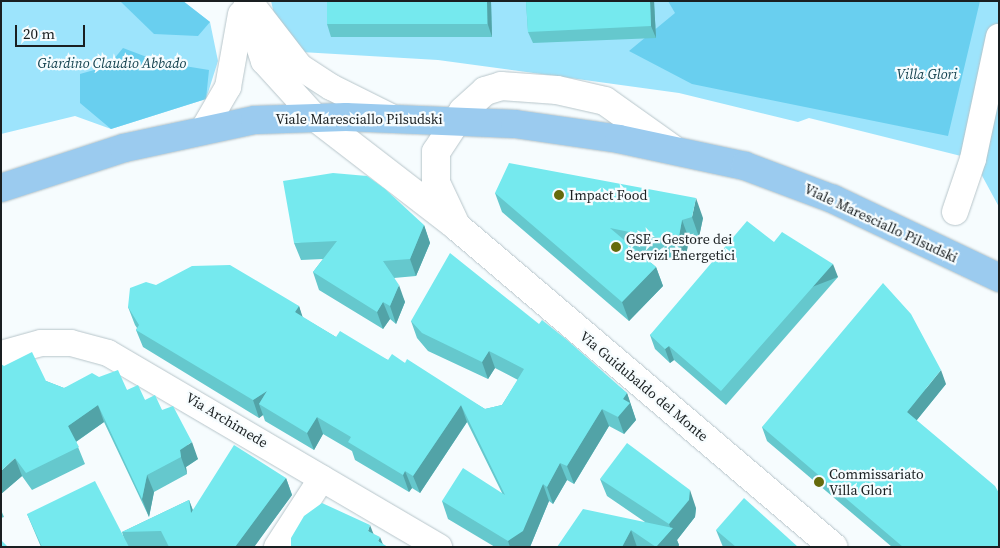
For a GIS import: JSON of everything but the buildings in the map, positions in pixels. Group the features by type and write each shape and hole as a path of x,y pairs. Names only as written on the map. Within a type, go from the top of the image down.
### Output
{"main road":[{"name":"Viale Maresciallo Pilsudski","path":"1,188 124,148 203,130 315,116 456,120 567,130 674,150 745,166 812,190 999,278"}],"street":[{"path":"246,1 253,38 264,61 315,116"},
{"path":"246,1 300,66 330,88 393,118"},
{"path":"203,130 228,87 246,1"},
{"path":"955,212 973,159 999,37"},
{"name":"Viale Maresciallo Pilsudski","path":"456,120 485,91 521,85 605,101 674,150"},
{"name":"Via Guidubaldo del Monte","path":"315,116 455,225 834,547"},
{"name":"Via Guidubaldo del Monte","path":"455,225 436,183 434,166 442,140 456,120"},
{"name":"Via Archimede","path":"1,354 41,343 102,351 187,396 439,547"},
{"path":"277,547 322,478"}],"green space":[{"name":"Giardino Claudio Abbado","path":"1,1 183,1 210,22 218,61 206,99 111,129 75,116 1,134"},
{"path":"120,1 183,1 210,22 198,36 154,34"},
{"name":"Villa Glori","path":"271,1 999,1 999,207 973,159 809,118 798,122 679,93 438,60 301,52 275,18"},
{"path":"668,1 980,1 948,136 692,84 629,51 675,13"},
{"path":"123,48 160,62 209,70 206,99 111,129 80,103 80,74 108,66"}],"place":[{"name":"Impact Food","path":"559,195"},
{"name":"GSE - Gestore dei Servizi Energetici","path":"616,247"},
{"name":"Commissariato Villa Glori","path":"819,482"}]}
